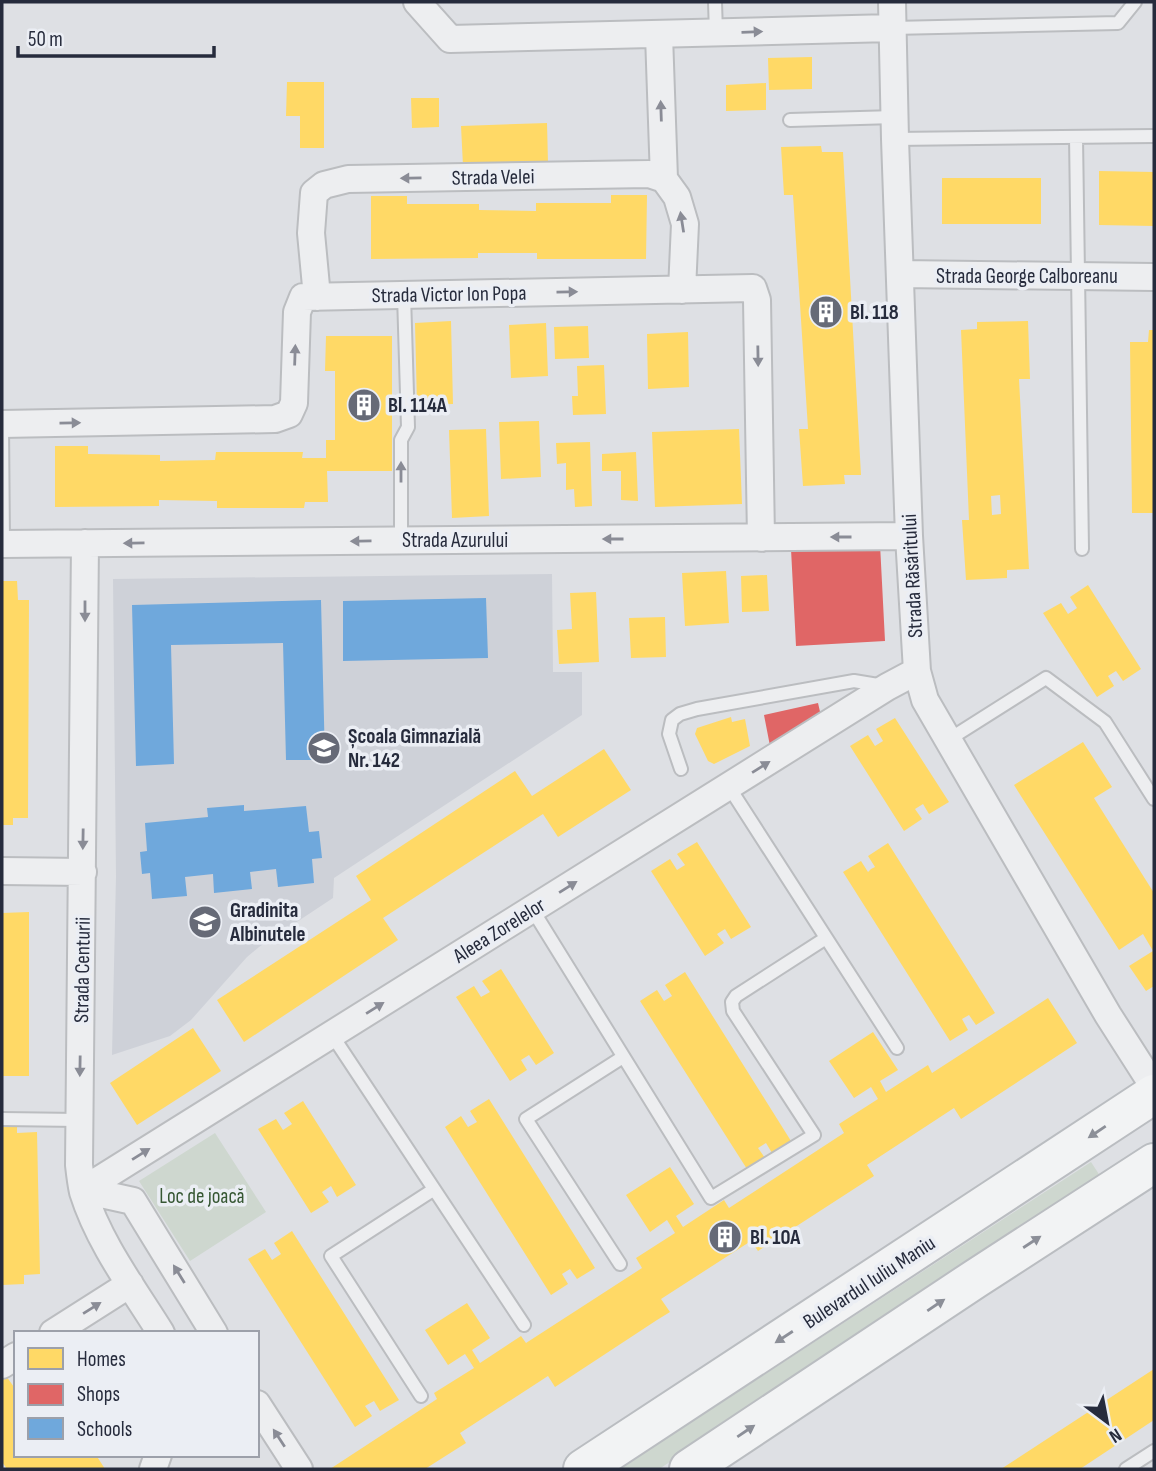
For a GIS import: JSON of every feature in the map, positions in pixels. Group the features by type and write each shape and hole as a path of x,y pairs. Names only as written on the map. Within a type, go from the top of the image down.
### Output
{"main road":[{"name":"Bulevardul Iuliu Maniu","path":"583,1469 1154,1094"},
{"path":"690,1469 1154,1163"}],"street":[{"path":"417,2 450,39 892,28"},
{"name":"Strada Răsăritului","path":"892,2 909,536 917,671 926,700 948,740 1108,1015 1154,1087"},
{"path":"659,35 664,179 677,197 685,224 682,290"},
{"name":"Strada Velei","path":"317,297 311,233 314,193 324,185 348,179 649,174 664,179"},
{"name":"Strada George Calboreanu","path":"901,274 1154,276"},
{"name":"Strada Victor Ion Popa","path":"317,297 753,288 757,300 761,538"},
{"path":"2,424 275,419 289,414 294,403 297,312 303,297 317,297"},
{"name":"Strada Azurului","path":"2,544 909,536"},
{"name":"Strada Centurii","path":"85,543 79,1165 83,1191 95,1223 160,1331"},
{"name":"Aleea Zorelelor","path":"83,1191 887,687 917,671"},
{"path":"2,871 83,872"},
{"path":"83,1191 133,1201 213,1331"},
{"path":"56,1331 130,1284"},
{"path":"259,1408 299,1469"}],"lane":[{"path":"715,2 716,33"},
{"path":"892,28 1118,23 1135,2"},
{"path":"790,120 895,128 1076,136 1154,136"},
{"path":"1076,136 1082,549"},
{"path":"401,541 401,440 408,427 404,295"},
{"path":"2,424 2,544"},
{"path":"948,740 1046,678 1105,722 1154,799"},
{"path":"681,769 669,734 672,720 680,714 854,681 887,687"},
{"path":"729,787 897,1048"},
{"path":"532,909 711,1198 814,1135 733,1011 732,1002 736,996 827,938"},
{"path":"332,1035 524,1325"},
{"path":"620,1264 526,1119 623,1056"},
{"path":"2,1119 79,1120"},
{"path":"421,1396 331,1256 433,1190"},
{"path":"1126,1469 1154,1451"}],"shaded area":[{"name":"Școala Gimnazială Nr. 142","path":"552,574 553,672 582,672 582,715 334,878 333,898 247,957 191,1020 170,1036 112,1055 116,876 113,579"}],"green space":[{"name":"Loc de joacă","path":"215,1133 266,1212 190,1261 139,1181"},
{"path":"1091,1162 1104,1182 659,1469 619,1469"}],"building: Homes":[{"path":"812,57 812,89 769,90 768,58"},
{"path":"287,82 324,82 324,148 300,148 300,116 286,116"},
{"path":"766,83 766,110 726,111 726,85"},
{"path":"411,98 439,98 439,127 412,128"},
{"path":"547,123 548,163 463,166 461,126"},
{"name":"Bl. 118","path":"821,146 822,152 843,152 861,475 844,475 845,484 803,486 799,429 808,429 793,195 784,195 781,147"},
{"path":"1099,171 1154,172 1154,226 1099,225"},
{"path":"942,178 1041,178 1041,224 942,224"},
{"path":"611,195 647,195 646,259 537,259 537,253 478,253 478,258 371,259 371,196 407,196 407,204 479,204 479,210 536,211 536,203 611,203"},
{"path":"451,321 453,404 417,405 415,323"},
{"path":"1028,321 1030,379 1019,379 1029,569 1007,570 1007,578 966,580 962,520 969,520 961,330 977,329 977,322","holes":["1000,495 1001,514 992,515 991,496"]},
{"path":"546,323 548,376 511,378 509,325"},
{"path":"588,326 589,358 555,359 554,327"},
{"path":"1149,330 1154,330 1154,513 1132,513 1130,342 1148,342"},
{"path":"688,332 689,387 648,389 647,334"},
{"name":"Bl. 114A","path":"326,336 392,336 392,471 327,471 328,502 305,502 304,508 217,508 217,501 159,500 159,506 55,507 55,446 88,446 88,454 160,455 160,461 215,460 216,452 303,452 302,458 326,458 326,440 335,440 335,371 325,371"},
{"path":"604,365 606,414 573,415 572,396 578,396 577,366"},
{"path":"539,421 541,477 501,479 499,422"},
{"path":"486,429 489,516 452,518 449,430"},
{"path":"739,429 742,504 655,507 652,432"},
{"path":"590,442 592,506 575,507 574,489 566,490 566,463 557,464 556,443"},
{"path":"636,452 638,501 621,500 621,471 602,471 602,454"},
{"path":"726,571 729,623 685,626 682,573"},
{"path":"767,575 769,611 742,612 741,576"},
{"path":"2,581 17,581 18,600 29,600 28,818 13,818 13,825 2,825"},
{"path":"1088,585 1141,669 1123,681 1116,671 1108,676 1114,686 1097,697 1043,613 1061,603 1068,614 1077,608 1070,597"},
{"path":"596,592 599,662 559,664 557,630 572,629 570,593"},
{"path":"665,617 666,657 631,658 629,618"},
{"path":"731,717 732,722 745,719 750,746 714,764 708,761 695,734 697,728"},
{"path":"895,718 949,802 929,814 923,804 915,809 922,819 904,831 850,746 868,735 875,746 883,741 876,729"},
{"path":"1083,742 1112,787 1094,798 1154,893 1154,986 1146,991 1129,966 1153,951 1143,934 1119,950 1014,785"},
{"path":"604,749 631,790 558,837 543,814 383,918 398,940 244,1042 217,1000 371,900 356,876 515,771 532,796"},
{"path":"697,842 751,927 731,939 725,929 717,934 724,943 705,956 651,871 670,859 677,870 685,865 677,854"},
{"path":"888,843 995,1013 976,1025 969,1015 962,1019 968,1030 950,1041 843,872 861,861 868,872 875,867 868,856"},
{"path":"29,912 29,1076 2,1076 2,913"},
{"path":"501,969 554,1053 536,1065 529,1055 521,1060 527,1070 510,1081 456,997 474,986 481,997 490,992 482,981"},
{"path":"685,972 791,1141 772,1153 766,1143 758,1148 765,1158 747,1169 640,1001 657,990 664,1001 672,996 665,985"},
{"name":"Bl. 10A","path":"1048,998 1077,1043 961,1119 954,1108 867,1165 874,1176 758,1251 751,1241 661,1299 670,1312 555,1387 548,1376 460,1433 466,1443 425,1469 330,1469 437,1399 434,1393 474,1368 465,1354 448,1365 425,1330 467,1303 490,1338 472,1350 480,1363 521,1336 526,1343 642,1268 636,1258 675,1233 667,1220 650,1232 626,1195 670,1167 694,1204 676,1216 683,1227 724,1200 729,1208 844,1133 839,1124 878,1099 871,1087 854,1098 829,1061 873,1032 898,1070 880,1081 886,1092 928,1065 932,1073"},
{"path":"193,1028 221,1071 137,1125 110,1083"},
{"path":"489,1099 595,1268 577,1279 570,1269 562,1274 568,1284 551,1295 445,1127 461,1116 468,1127 477,1122 470,1111"},
{"path":"303,1101 356,1185 337,1197 331,1186 322,1192 329,1202 311,1213 258,1129 276,1119 283,1130 292,1124 284,1113"},
{"path":"2,1126 17,1126 17,1133 37,1132 40,1274 24,1275 24,1284 2,1285"},
{"path":"292,1231 399,1400 380,1411 374,1401 365,1406 372,1416 355,1427 248,1259 265,1249 272,1260 281,1254 274,1243"},
{"path":"1154,1369 1154,1420 1080,1469 1001,1469"},
{"path":"2,1370 14,1387 14,1457 97,1457 105,1469 7,1469 2,1462"}],"building: Shops":[{"path":"880,544 885,641 796,646 791,549"},
{"path":"818,703 821,716 801,725 799,732 770,746 764,715"}],"building: Schools":[{"path":"486,598 488,658 343,661 343,601"},
{"path":"321,600 325,760 286,760 283,643 171,645 174,764 136,766 132,605"},
{"path":"244,805 244,811 306,806 309,832 319,831 322,858 312,859 314,883 278,887 276,869 250,872 252,889 214,893 213,874 185,877 187,896 152,899 150,873 142,874 140,852 147,851 145,823 208,817 207,808"}],"place":[{"name":"Bl. 118","path":"826,312"},
{"name":"Bl. 114A","path":"364,405"},
{"name":"Școala Gimnazială Nr. 142","path":"324,748"},
{"name":"Gradinita Albinutele","path":"205,922"},
{"name":"Bl. 10A","path":"725,1237"}]}
